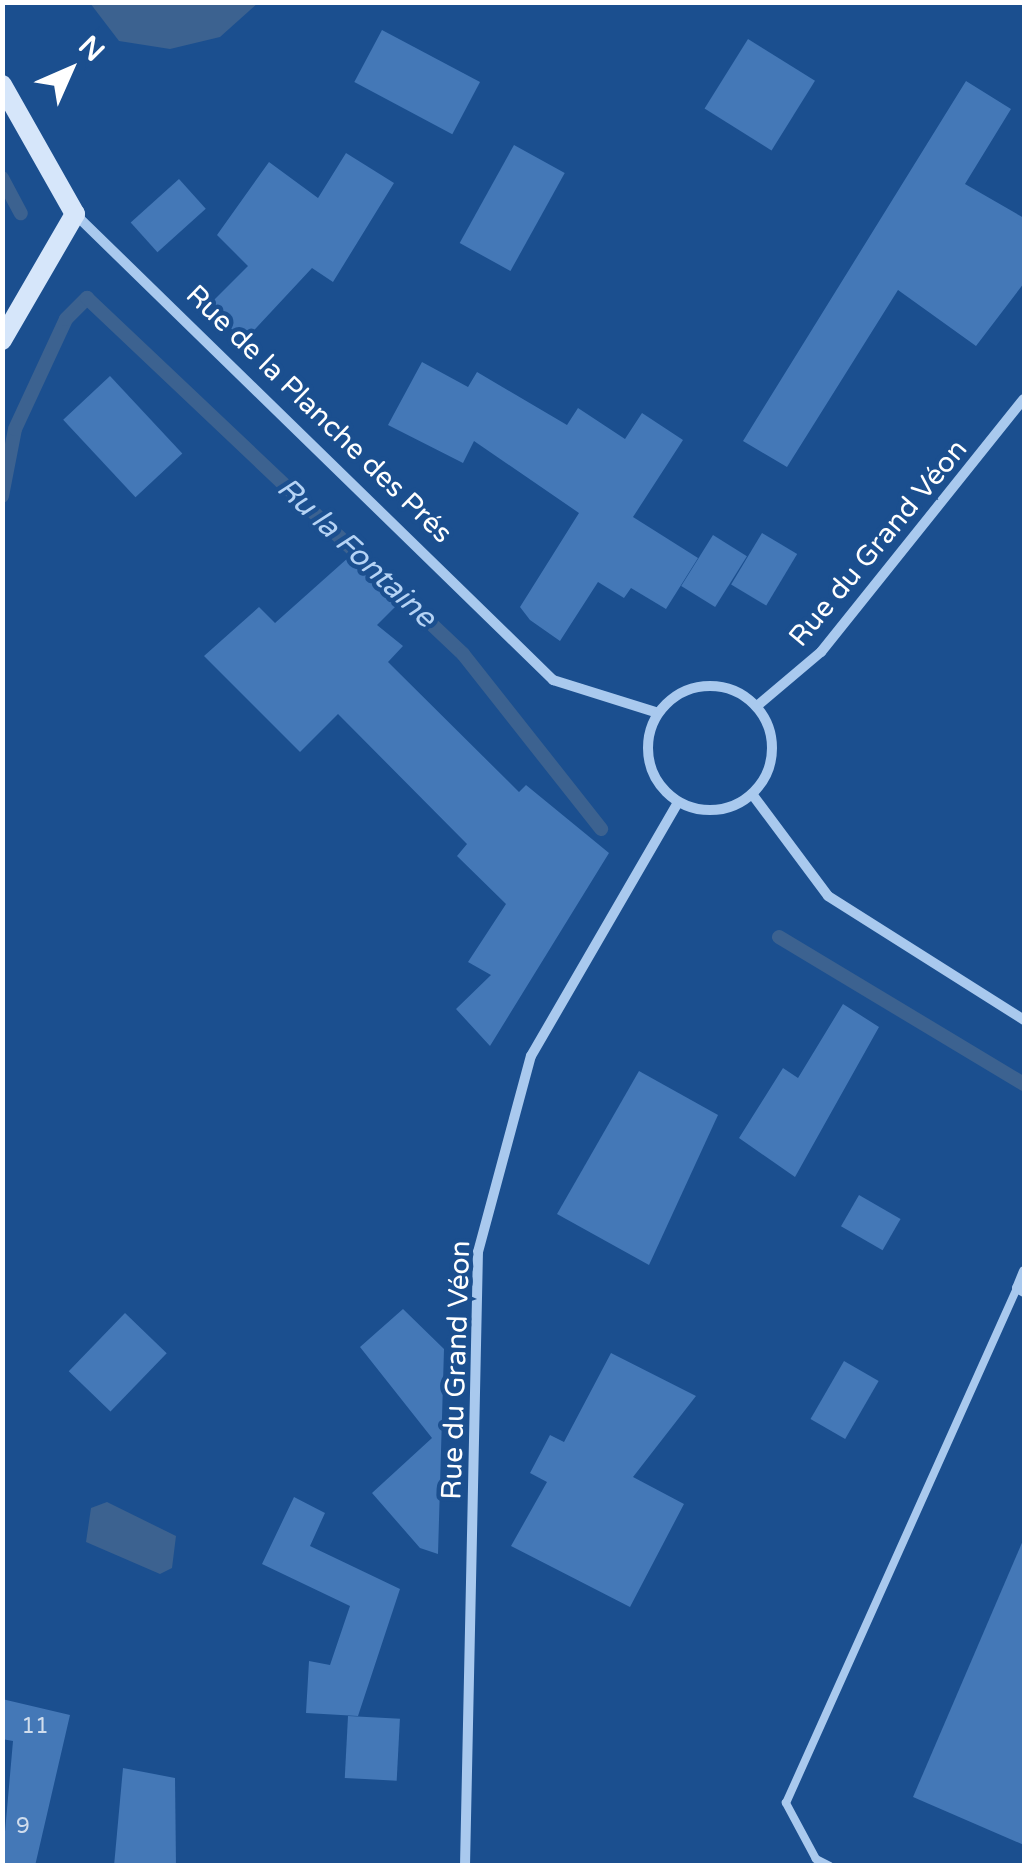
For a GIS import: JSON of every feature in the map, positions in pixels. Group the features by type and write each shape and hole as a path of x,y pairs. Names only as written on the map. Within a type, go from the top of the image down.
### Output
{"street":[{"name":"Rue de la Planche des Prés","path":"2,84 75,214 553,680 658,713"},
{"path":"2,340 75,214"},
{"name":"Rue du Grand Véon","path":"757,706 822,652 1024,399"},
{"path":"705,685 757,706 772,760 752,794 716,810 678,802 652,771 658,713 705,685"},
{"path":"752,794 828,896 1024,1020"},
{"name":"Rue du Grand Véon","path":"465,1866 478,1252 531,1056 678,802"},
{"path":"1021,1290 1024,1271"}],"lane":[{"path":"830,1866 816,1859 786,1803 1021,1290"}],"water":[{"path":"90,3 258,3 220,37 170,49 119,41"},
{"path":"107,1502 176,1536 172,1568 160,1574 86,1542 91,1508"}],"building":[{"path":"382,30 480,82 452,134 354,82"},
{"path":"748,39 815,81 772,150 705,109"},
{"path":"966,81 1011,109 965,184 1024,218 1024,283 976,346 898,290 787,467 743,441"},
{"path":"514,145 565,173 510,271 460,243"},
{"path":"346,153 394,183 333,282 312,268 244,341 208,306 248,266 217,235 269,162 318,198"},
{"path":"179,179 206,209 157,252 131,222"},
{"path":"422,362 468,387 477,372 567,425 578,408 625,439 642,413 683,440 633,517 698,558 666,609 631,588 624,598 598,582 560,641 530,620 520,607 579,513 474,441 463,463 388,425"},
{"path":"110,376 182,454 135,497 63,420"},
{"path":"762,533 797,554 766,606 731,584"},
{"path":"713,535 747,556 715,607 681,586"},
{"path":"349,557 399,603 377,625 403,646 388,662 519,792 526,785 609,853 490,1046 456,1009 491,975 468,962 506,904 457,856 467,844 338,714 300,752 204,656 259,607 275,623"},
{"path":"843,1004 879,1027 795,1177 739,1138 783,1068 798,1078"},
{"path":"639,1071 718,1115 649,1265 557,1214"},
{"path":"859,1195 901,1219 883,1250 841,1226"},
{"path":"403,1309 444,1349 438,1554 420,1548 372,1493 432,1438 360,1347"},
{"path":"125,1313 167,1353 110,1412 69,1371"},
{"path":"611,1353 696,1396 633,1477 684,1504 630,1607 511,1546 547,1482 530,1473 550,1435 564,1442"},
{"path":"844,1361 879,1381 845,1439 810,1419"},
{"path":"294,1497 325,1513 310,1546 400,1589 358,1716 306,1713 309,1661 330,1665 350,1606 262,1564"},
{"path":"1024,1538 1024,1845 913,1797"},
{"path":"2,1699 70,1715 35,1866 2,1866 13,1741 2,1739"},
{"path":"348,1716 400,1719 397,1781 345,1778"},
{"path":"123,1768 175,1778 176,1866 114,1866"}],"waterway":[{"name":"Ru la Fontaine","path":"2,178 21,213"},
{"name":"Ru la Fontaine","path":"2,496 15,429 66,319 87,298 463,654 601,829"},
{"name":"Ru la Fontaine","path":"779,937 1024,1084"}]}
